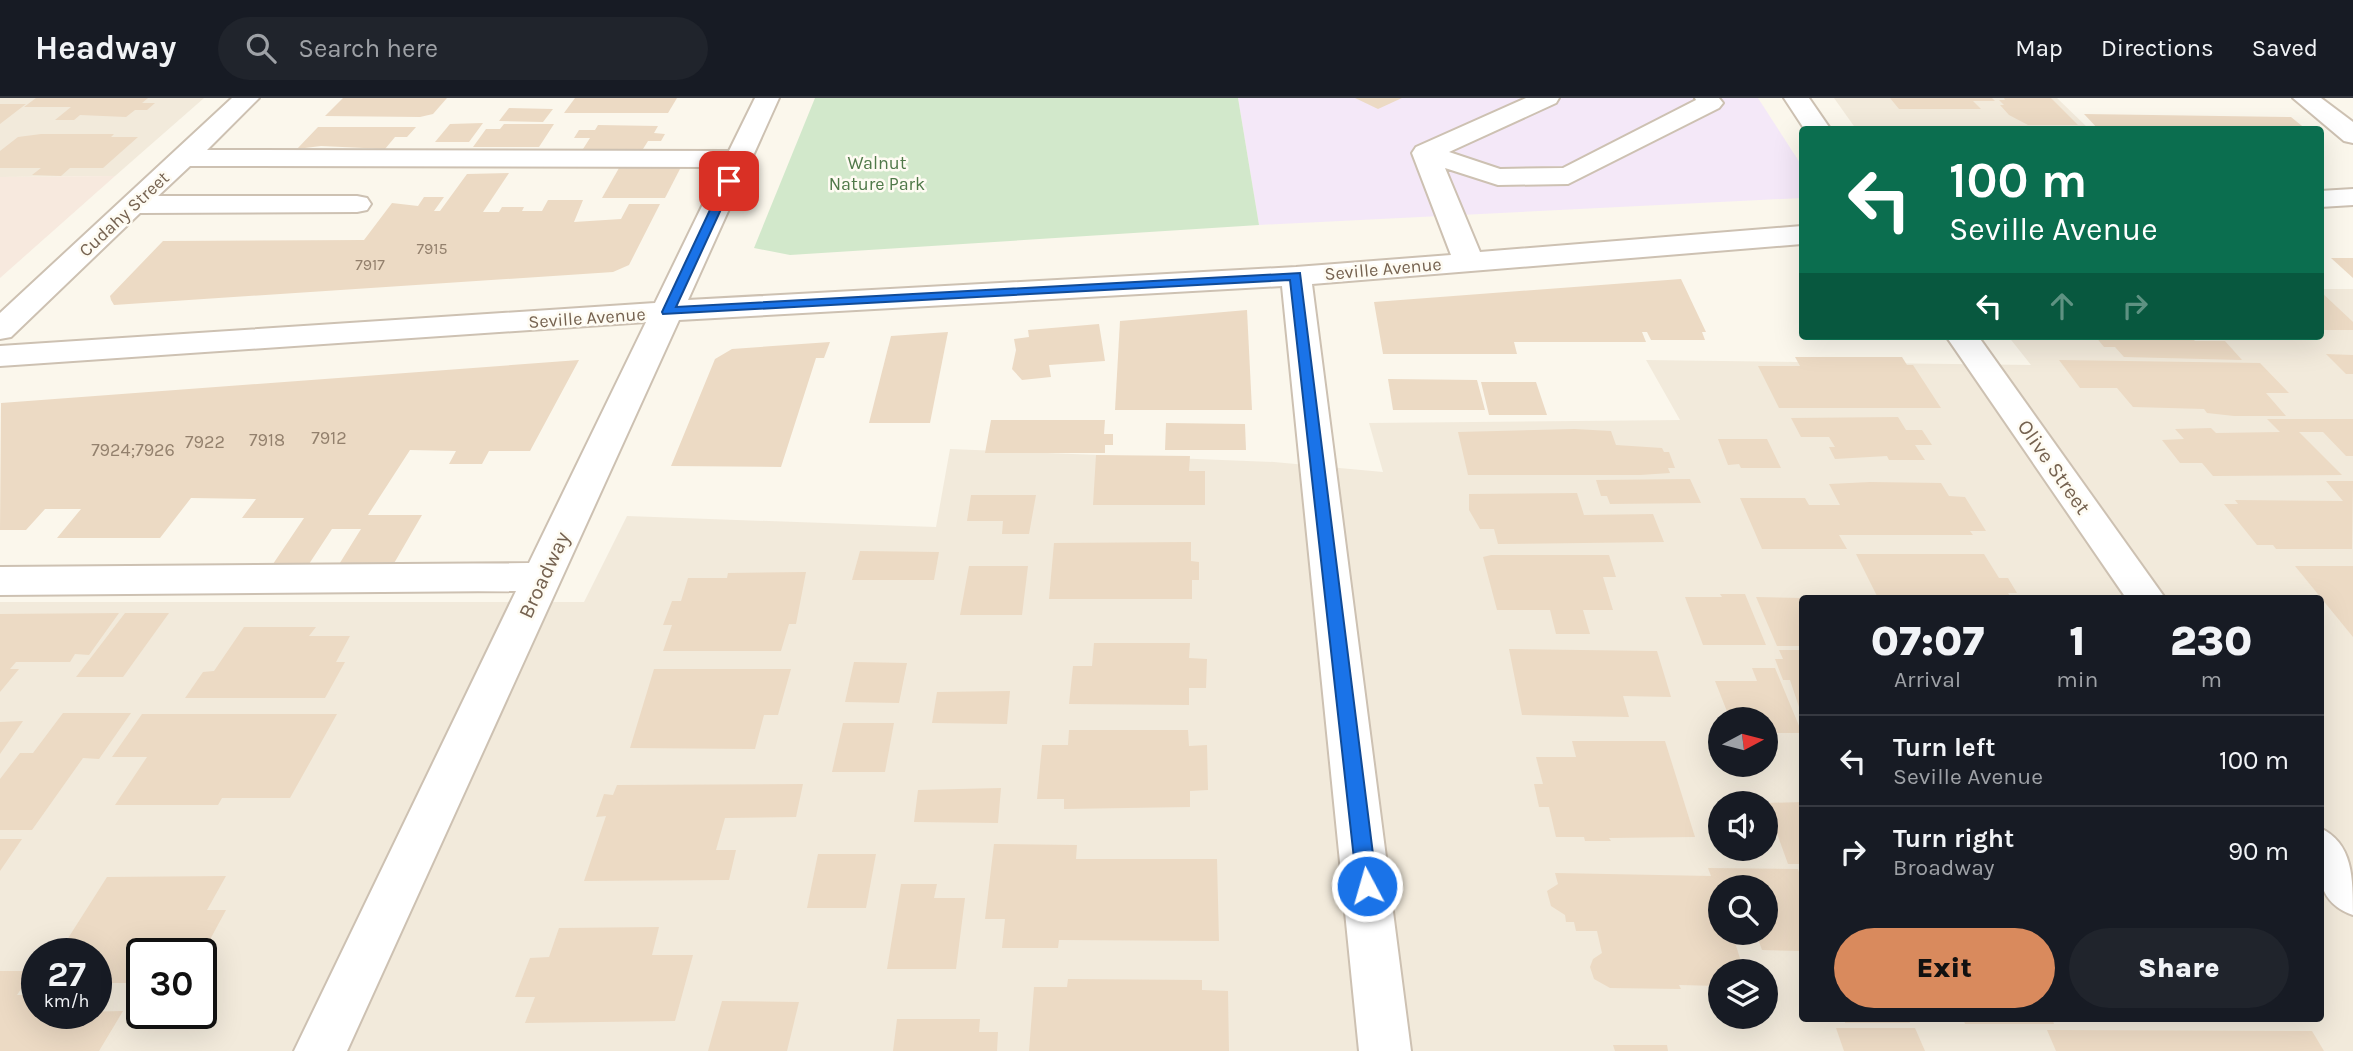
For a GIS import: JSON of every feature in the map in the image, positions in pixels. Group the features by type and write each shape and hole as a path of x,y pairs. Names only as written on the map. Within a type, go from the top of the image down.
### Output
{"street":[{"name":"Cudahy Street","path":"0,330 247,98"},
{"name":"Broadway","path":"320,1051 767,98"},
{"path":"1426,153 1547,98"},
{"path":"1426,153 1498,177 1568,176 1710,103 1707,98"},
{"path":"1796,98 1815,126"},
{"path":"2305,98 2353,135"},
{"path":"1426,153 1469,262"},
{"path":"183,158 738,159"},
{"path":"2324,199 2353,197"},
{"path":"133,205 357,204"},
{"name":"Seville Avenue","path":"0,356 668,312 1296,276 1799,235"},
{"path":"1296,276 1385,1051"},
{"name":"Olive Street","path":"1965,340 2144,595"},
{"path":"0,582 543,577"},
{"path":"2324,854 2353,894"}],"shaded area":[{"path":"0,98 204,98 115,176 0,177"},
{"path":"1238,98 1758,98 1799,161 1799,198 1259,225"},
{"path":"1834,98 2057,98 2086,126 1854,126"},
{"path":"115,176 0,278 0,177"},
{"path":"2324,289 2353,289 2353,1051 0,1051 0,602 584,602 627,516 936,527 950,449 1274,462 1383,472 1369,423 1680,420 1646,360 2031,365 2011,340 2324,340"}],"green space":[{"name":"Walnut Nature Park","path":"815,98 1238,98 1259,225 790,255 754,248"}],"building":[{"path":"36,98 148,98 142,103 155,103 147,110 135,110 126,117 80,115 74,120 55,120 71,107 24,107"},
{"path":"343,98 447,98 433,114 420,117 325,116"},
{"path":"575,98 677,98 668,113 564,113"},
{"path":"1355,98 1402,98 1378,109"},
{"path":"1890,98 1992,98 1995,101 1973,101 1981,109 1899,109"},
{"path":"2004,98 2051,98 2078,125 2028,125 2009,115 2000,105 2004,105 1999,100 2005,100"},
{"path":"0,104 26,104 0,124"},
{"path":"509,108 553,109 543,122 499,121"},
{"path":"2084,114 2291,117 2302,126 2095,126"},
{"path":"483,123 469,142 435,142 450,124"},
{"path":"504,124 554,124 539,147 473,147 486,129 500,129"},
{"path":"598,125 658,126 654,133 665,134 661,141 648,141 643,149 583,149 590,138 574,138 579,130 595,130"},
{"path":"318,127 416,127 407,137 395,137 385,149 321,146 297,149"},
{"path":"41,134 114,134 111,137 138,137 103,168 70,168 61,176 32,175 41,168 0,168 0,151 18,137"},
{"path":"681,167 665,198 602,198 619,168"},
{"path":"509,173 483,212 499,212 502,207 524,207 522,211 542,211 548,200 583,200 574,222 621,219 629,204 660,204 629,265 613,272 114,305 111,300 110,296 163,241 364,240 392,203 418,206 424,197 444,197 434,211 440,211 467,174"},
{"path":"2331,258 2353,258 2353,278"},
{"path":"1681,279 1706,332 1702,332 1705,340 1651,340 1647,332 1642,332 1646,342 1514,342 1517,354 1383,354 1374,302"},
{"path":"2324,295 2353,322 2353,330 2324,330"},
{"path":"1247,310 1252,410 1115,410 1120,321"},
{"path":"1099,324 1105,361 1049,365 1051,377 1022,380 1012,369 1016,350 1014,339 1029,337 1028,330"},
{"path":"948,332 930,423 869,423 891,336"},
{"path":"2098,340 2225,341 2242,360 2124,357 2115,347 2104,347"},
{"path":"830,342 824,358 816,358 781,467 671,466 715,359 732,349"},
{"path":"2326,354 2353,355 2353,374 2346,374"},
{"path":"1795,357 1902,357 1907,365 1913,365 1941,408 1779,408 1758,366 1800,366"},
{"path":"579,360 530,451 489,451 482,464 449,464 456,451 410,450 368,515 422,515 393,565 338,566 361,529 332,529 309,564 273,564 304,518 242,518 256,499 191,498 160,538 57,538 81,509 45,509 26,530 0,530 1,403"},
{"path":"2059,360 2260,363 2289,393 2266,393 2286,416 2234,416 2207,413 2204,409 2133,407 2117,388 2080,388"},
{"path":"1388,379 1477,380 1485,410 1393,410"},
{"path":"1481,382 1536,382 1547,415 1489,415"},
{"path":"1898,417 1906,430 1922,430 1932,445 1915,445 1925,460 1889,460 1887,456 1835,459 1829,447 1835,447 1829,437 1801,437 1791,418"},
{"path":"2267,419 2353,419 2353,456 2346,456 2323,432 2299,432 2342,475 2213,476 2202,463 2180,463 2162,440 2184,439 2175,429 2211,428 2216,433 2280,432"},
{"path":"991,420 1105,420 1104,434 1113,434 1113,445 1105,445 1105,453 985,453"},
{"path":"1166,423 1245,424 1246,450 1165,450"},
{"path":"1574,429 1611,431 1616,445 1662,448 1664,452 1669,452 1675,468 1668,468 1670,473 1640,475 1468,475 1458,432"},
{"path":"1718,439 1767,439 1781,468 1741,468 1739,464 1728,465"},
{"path":"1096,455 1190,456 1189,471 1205,471 1205,505 1093,505"},
{"path":"1690,479 1701,503 1610,504 1607,496 1601,496 1596,480"},
{"path":"2326,481 2353,481 2352,549 2276,549 2273,545 2257,545 2224,504 2238,504 2235,500 2343,501"},
{"path":"1941,483 1949,496 1965,497 1986,531 1970,531 1973,535 1839,535 1847,549 1762,549 1740,498 1805,498 1809,505 1840,505 1829,484"},
{"path":"1577,493 1584,515 1653,514 1664,542 1498,544 1494,529 1480,529 1469,510 1469,494"},
{"path":"971,495 1036,495 1029,534 1002,534 1003,521 967,521"},
{"path":"1191,542 1191,561 1199,562 1199,580 1192,580 1192,599 1049,599 1054,543"},
{"path":"860,551 939,552 934,580 852,580"},
{"path":"1856,554 1984,554 1999,578 2008,578 2017,593 2008,593 2009,595 1876,595"},
{"path":"1609,555 1616,577 1603,577 1613,610 1583,610 1590,634 1556,634 1550,610 1497,610 1483,557"},
{"path":"969,566 1028,566 1022,615 960,615"},
{"path":"2295,566 2353,566 2353,637 2324,602 2324,595 2319,595"},
{"path":"806,572 796,624 789,624 781,651 663,651 672,625 663,625 672,601 681,601 688,578 727,578 728,573"},
{"path":"1720,594 1745,594 1766,645 1703,645 1685,597 1722,597"},
{"path":"1756,597 1799,598 1799,646 1777,646"},
{"path":"119,613 89,655 75,654 70,662 16,662 10,669 19,669 0,692 0,614"},
{"path":"125,613 169,613 123,677 76,677"},
{"path":"244,627 316,627 309,636 350,636 336,662 345,662 325,698 185,698 203,672 214,671"},
{"path":"1094,643 1190,643 1189,658 1207,659 1206,688 1189,688 1189,705 1069,704 1073,666 1092,666"},
{"path":"1509,649 1657,651 1671,697 1623,696 1629,717 1522,715"},
{"path":"1779,650 1799,650 1799,707 1790,680 1783,680 1775,659 1783,659"},
{"path":"854,662 907,663 899,703 845,702"},
{"path":"1752,668 1775,668 1799,726 1799,733 1778,733 1778,707 1725,707 1715,681 1757,681"},
{"path":"654,669 791,669 778,715 764,715 755,749 630,748"},
{"path":"1010,691 1007,724 932,723 937,692"},
{"path":"63,713 131,713 99,759 83,758 32,830 0,830 0,779 20,753 33,753"},
{"path":"142,714 337,714 290,798 222,798 218,805 115,805 147,757 112,757"},
{"path":"23,721 0,754 0,722"},
{"path":"843,723 894,723 885,772 832,772"},
{"path":"1069,730 1188,730 1189,746 1207,745 1208,790 1190,791 1190,807 1064,809 1064,799 1037,799 1042,745 1068,745"},
{"path":"1572,741 1665,741 1695,837 1609,838 1611,841 1585,841 1584,837 1556,837 1549,807 1539,807 1534,784 1543,784 1536,757 1576,757"},
{"path":"803,784 796,817 725,818 716,850 736,850 729,880 584,881 606,816 596,817 604,794 613,795 617,785"},
{"path":"1001,788 998,823 914,822 918,790"},
{"path":"1799,802 1799,864 1788,864 1778,836 1778,803"},
{"path":"0,839 22,839 0,871"},
{"path":"994,844 1077,845 1076,859 1217,859 1219,941 1059,940 1058,948 1002,948 1005,919 985,919"},
{"path":"818,854 876,854 866,908 807,908"},
{"path":"1708,868 1798,869 1799,951 1762,950 1760,945 1778,945 1778,875 1711,875"},
{"path":"1555,873 1708,876 1708,945 1736,945 1740,959 1708,959 1708,986 1679,985 1681,989 1610,988 1594,979 1590,967 1593,959 1602,953 1597,931 1576,931 1574,922 1566,922 1565,915 1551,906 1547,891 1558,884"},
{"path":"226,876 207,910 226,910 211,938 126,938 126,983 112,983 112,938 68,938 107,877"},
{"path":"901,884 937,884 934,898 965,898 956,969 887,969"},
{"path":"659,927 652,955 693,955 675,1021 525,1023 535,997 515,997 530,958 549,957 559,928"},
{"path":"0,971 21,971 21,989 17,995 21,995 21,1029 112,1029 112,1011 123,1011 99,1051 0,1051"},
{"path":"1068,979 1202,980 1202,990 1228,991 1229,1051 1029,1051 1034,987 1067,987"},
{"path":"722,1001 799,1002 787,1051 708,1051"},
{"path":"897,1019 980,1019 979,1032 998,1032 997,1051 893,1051"},
{"path":"1845,1022 1910,1023 1845,1023"},
{"path":"1964,1022 2054,1024 1965,1024"},
{"path":"1836,1028 1915,1028 1925,1051 1844,1051"},
{"path":"2047,1030 2312,1031 2324,1051 2056,1051"},
{"path":"1613,1045 1667,1045 1668,1051 1615,1051"}],"route":[{"path":"729,181 668,312 1296,276 1331,556 1367,886"}]}
